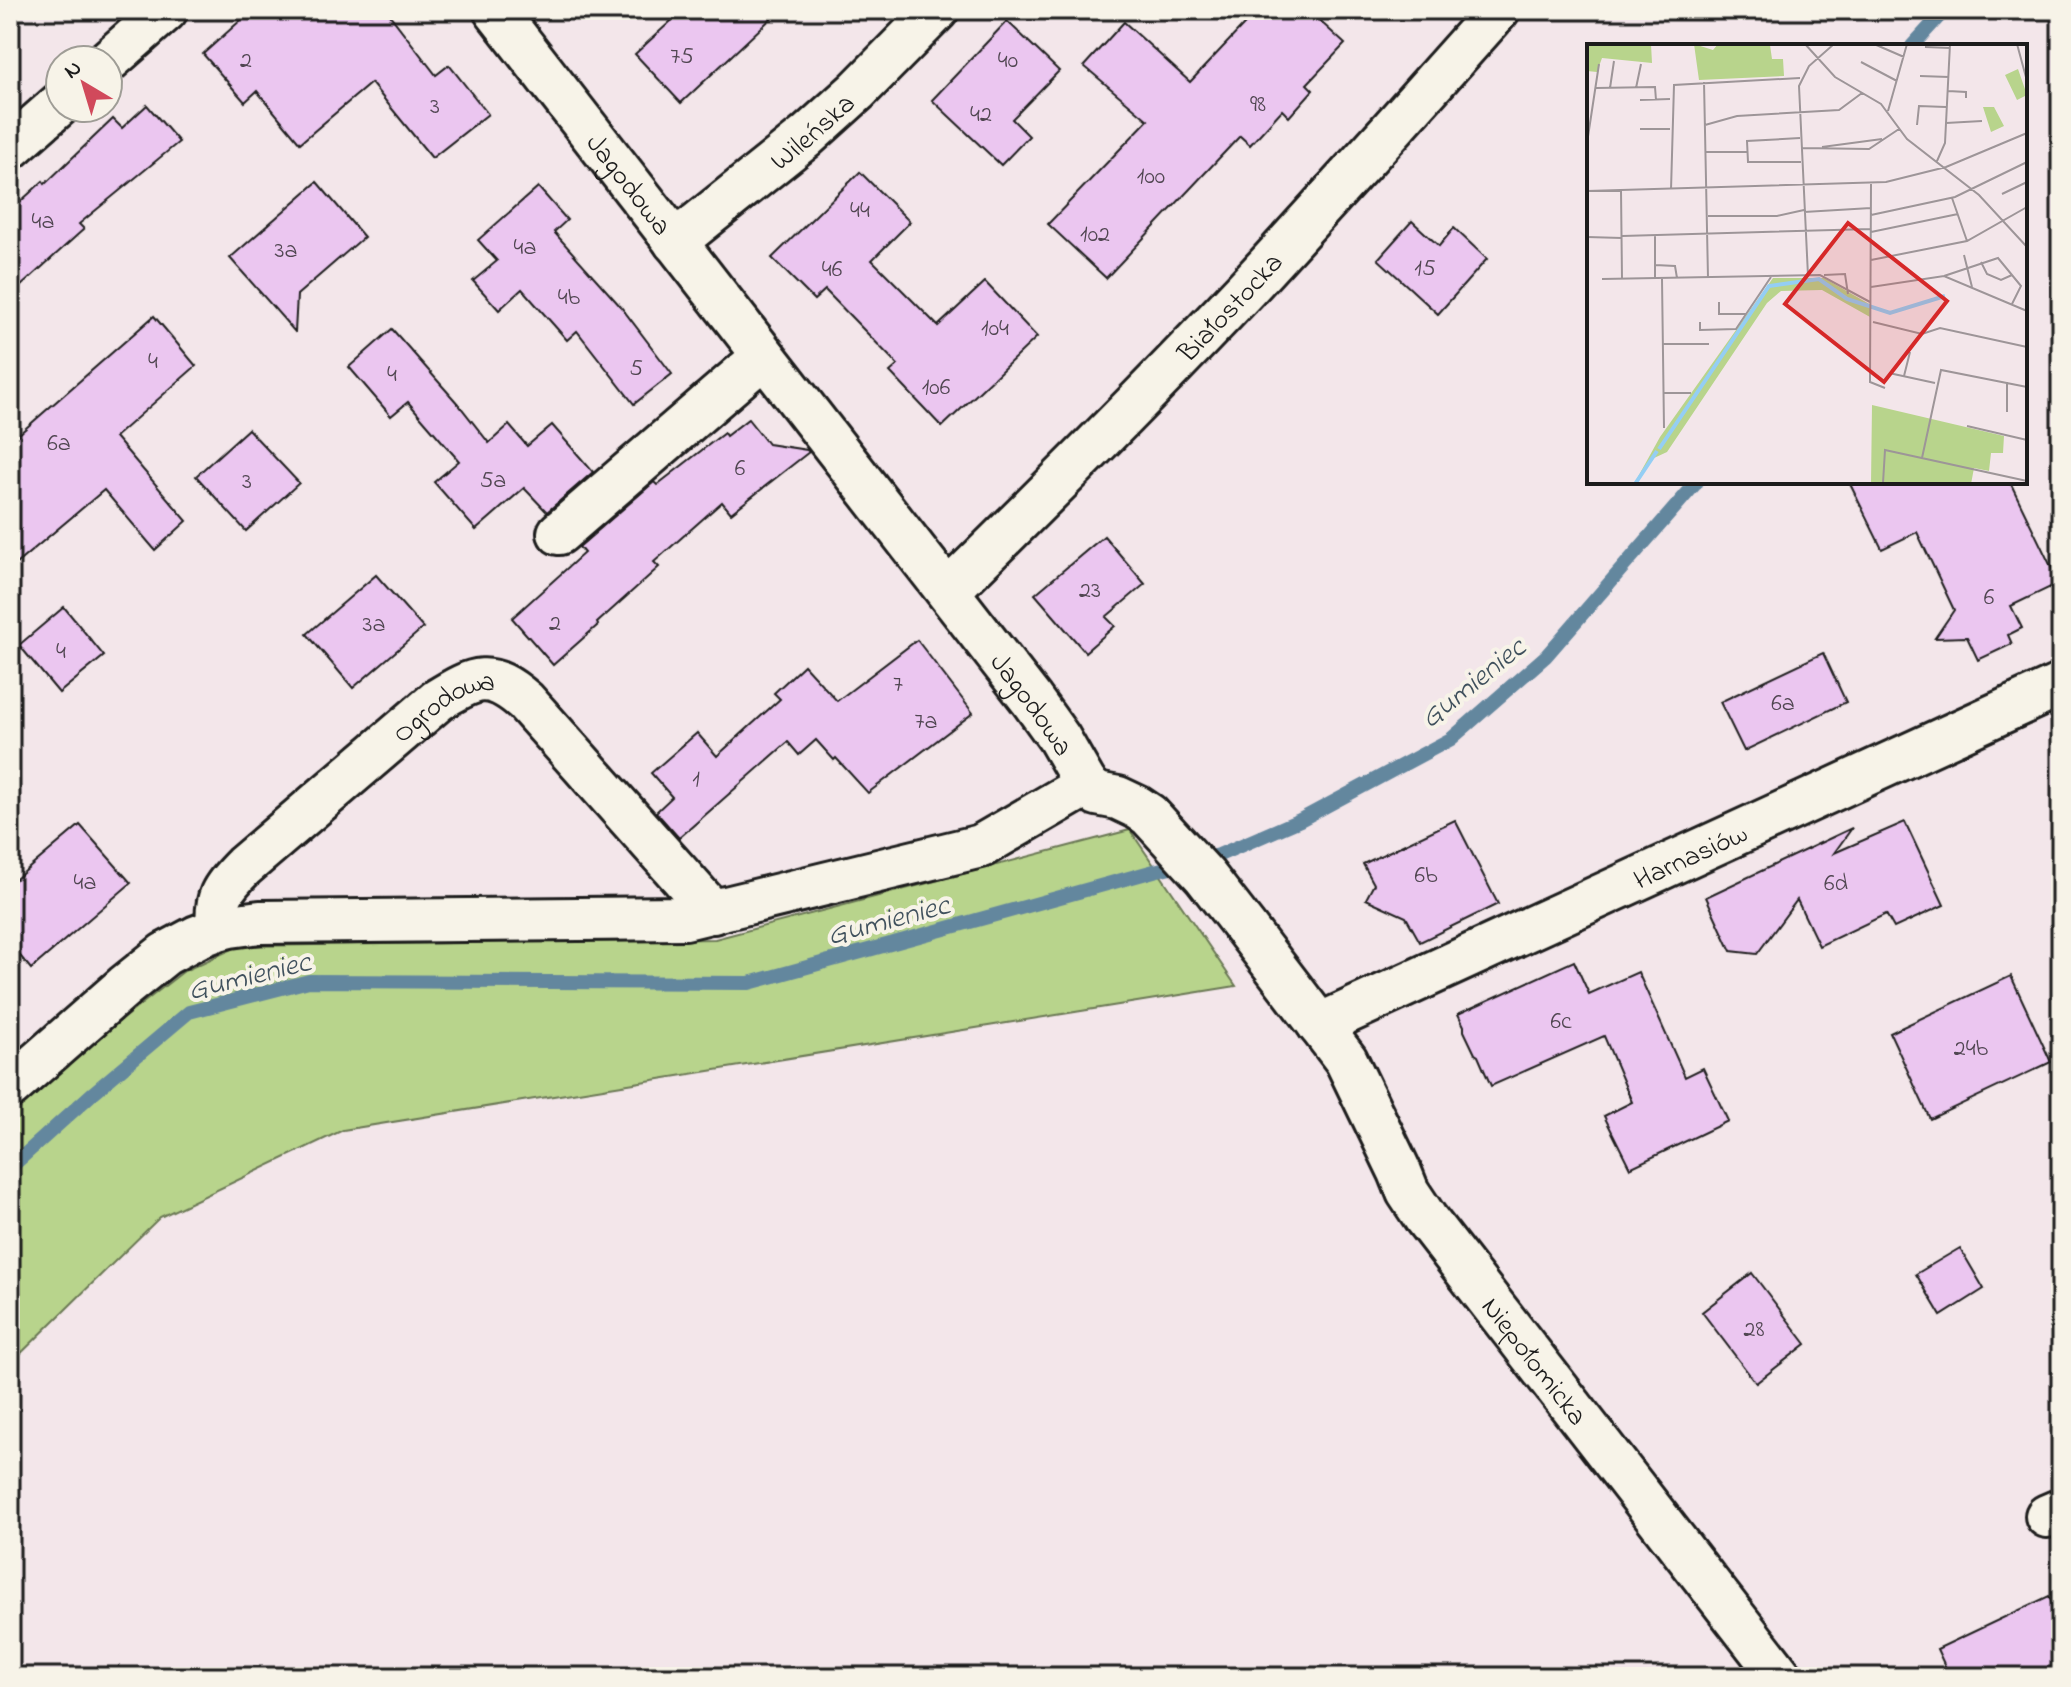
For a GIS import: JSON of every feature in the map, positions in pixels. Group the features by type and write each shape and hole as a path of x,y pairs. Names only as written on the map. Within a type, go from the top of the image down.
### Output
{"street":[{"path":"124,47 166,10"},
{"name":"Jagodowa","path":"495,10 948,591 1059,738 1086,785 1097,794 1118,798 1137,807 1162,827 1205,876 1319,1025"},
{"name":"Wileńska","path":"675,242 806,137 857,91 937,10"},
{"name":"Białostocka","path":"948,591 1245,290 1498,10"},
{"path":"10,148 44,118"},
{"path":"559,533 764,356"},
{"name":"Ogrodowa","path":"218,929 218,900 226,885 244,866 438,700 477,680 495,680 508,686 525,701 713,912"},
{"name":"Harnasiów","path":"1319,1025 2061,685"},
{"path":"14,1076 165,954 218,929 260,922 685,918 981,846 1086,785"},
{"name":"Niepołomicka","path":"1319,1025 1346,1060 1408,1192 1426,1219 1781,1677"}],"green space":[{"path":"1130,830 1236,986 343,1130 160,1217 10,1364 10,1115 89,1045 184,971 239,946 715,939"}],"building":[{"path":"252,10 386,10 436,75 449,65 488,114 432,158 371,83 300,143 257,91 245,102 203,54"},
{"path":"683,10 780,10 681,103 635,54"},
{"path":"1258,10 1308,10 1345,44 1307,84 1313,90 1289,117 1282,110 1250,145 1240,136 1106,278 1048,224 1148,120 1084,66 1124,22 1190,82"},
{"path":"1007,21 1059,71 1012,119 1029,136 1001,165 932,100"},
{"path":"147,105 179,142 79,224 84,229 10,296 10,211 43,181 45,184 108,124 118,124 122,128"},
{"path":"860,172 910,222 872,260 938,326 985,282 1037,337 942,427 890,372 898,365 825,290 814,300 772,258"},
{"path":"317,182 364,237 297,295 295,332 230,258"},
{"path":"538,187 567,220 554,232 621,307 672,374 634,404 577,331 567,340 522,289 499,310 473,281 497,261 478,240"},
{"path":"1412,221 1439,246 1454,228 1487,259 1438,314 1378,259"},
{"path":"154,316 196,366 115,437 187,521 155,550 104,490 10,569 10,442"},
{"path":"392,329 489,443 509,425 527,446 552,425 593,472 547,512 524,488 476,530 434,482 459,461 408,402 391,416 349,367"},
{"path":"748,419 768,444 809,452 731,513 722,502 654,562 659,567 553,665 512,618 584,553 579,547 654,482 657,485 724,433 726,436"},
{"path":"248,429 299,483 246,531 196,476"},
{"path":"1850,484 2011,484 2059,583 2011,606 2022,628 2008,635 2012,644 1978,660 1967,637 1935,638 1954,610 1917,532 1882,549"},
{"path":"1104,536 1145,584 1106,617 1115,626 1085,652 1035,594"},
{"path":"376,575 423,628 353,688 307,634"},
{"path":"64,607 104,656 59,693 19,645"},
{"path":"917,640 973,713 868,793 816,740 799,755 788,742 679,838 656,812 672,797 651,773 697,733 717,756 780,699 774,693 804,665 837,701"},
{"path":"1823,653 1846,702 1744,751 1720,702"},
{"path":"1455,820 1498,904 1420,942 1406,917 1366,899 1374,884 1363,864"},
{"path":"1905,822 1944,905 1894,928 1886,914 1819,946 1797,900 1757,954 1731,951 1706,897 1852,828 1834,853"},
{"path":"80,825 131,883 31,969 10,944 10,884"},
{"path":"1574,961 1589,994 1638,972 1685,1077 1703,1068 1728,1121 1630,1168 1604,1116 1632,1102 1604,1036 1491,1086 1458,1014"},
{"path":"2011,976 2051,1062 1930,1119 1890,1033"},
{"path":"1960,1248 1984,1289 1941,1316 1916,1274"},
{"path":"1752,1273 1806,1344 1756,1383 1702,1312"},
{"path":"2049,1596 2061,1624 2061,1677 1950,1677 1937,1649"}],"waterway":[{"name":"Gumieniec","path":"1914,44 1945,10"},
{"name":"Gumieniec","path":"10,1168 189,1012 309,981 749,983 1219,855 1300,820 1451,739 1546,656 1695,484"}]}
